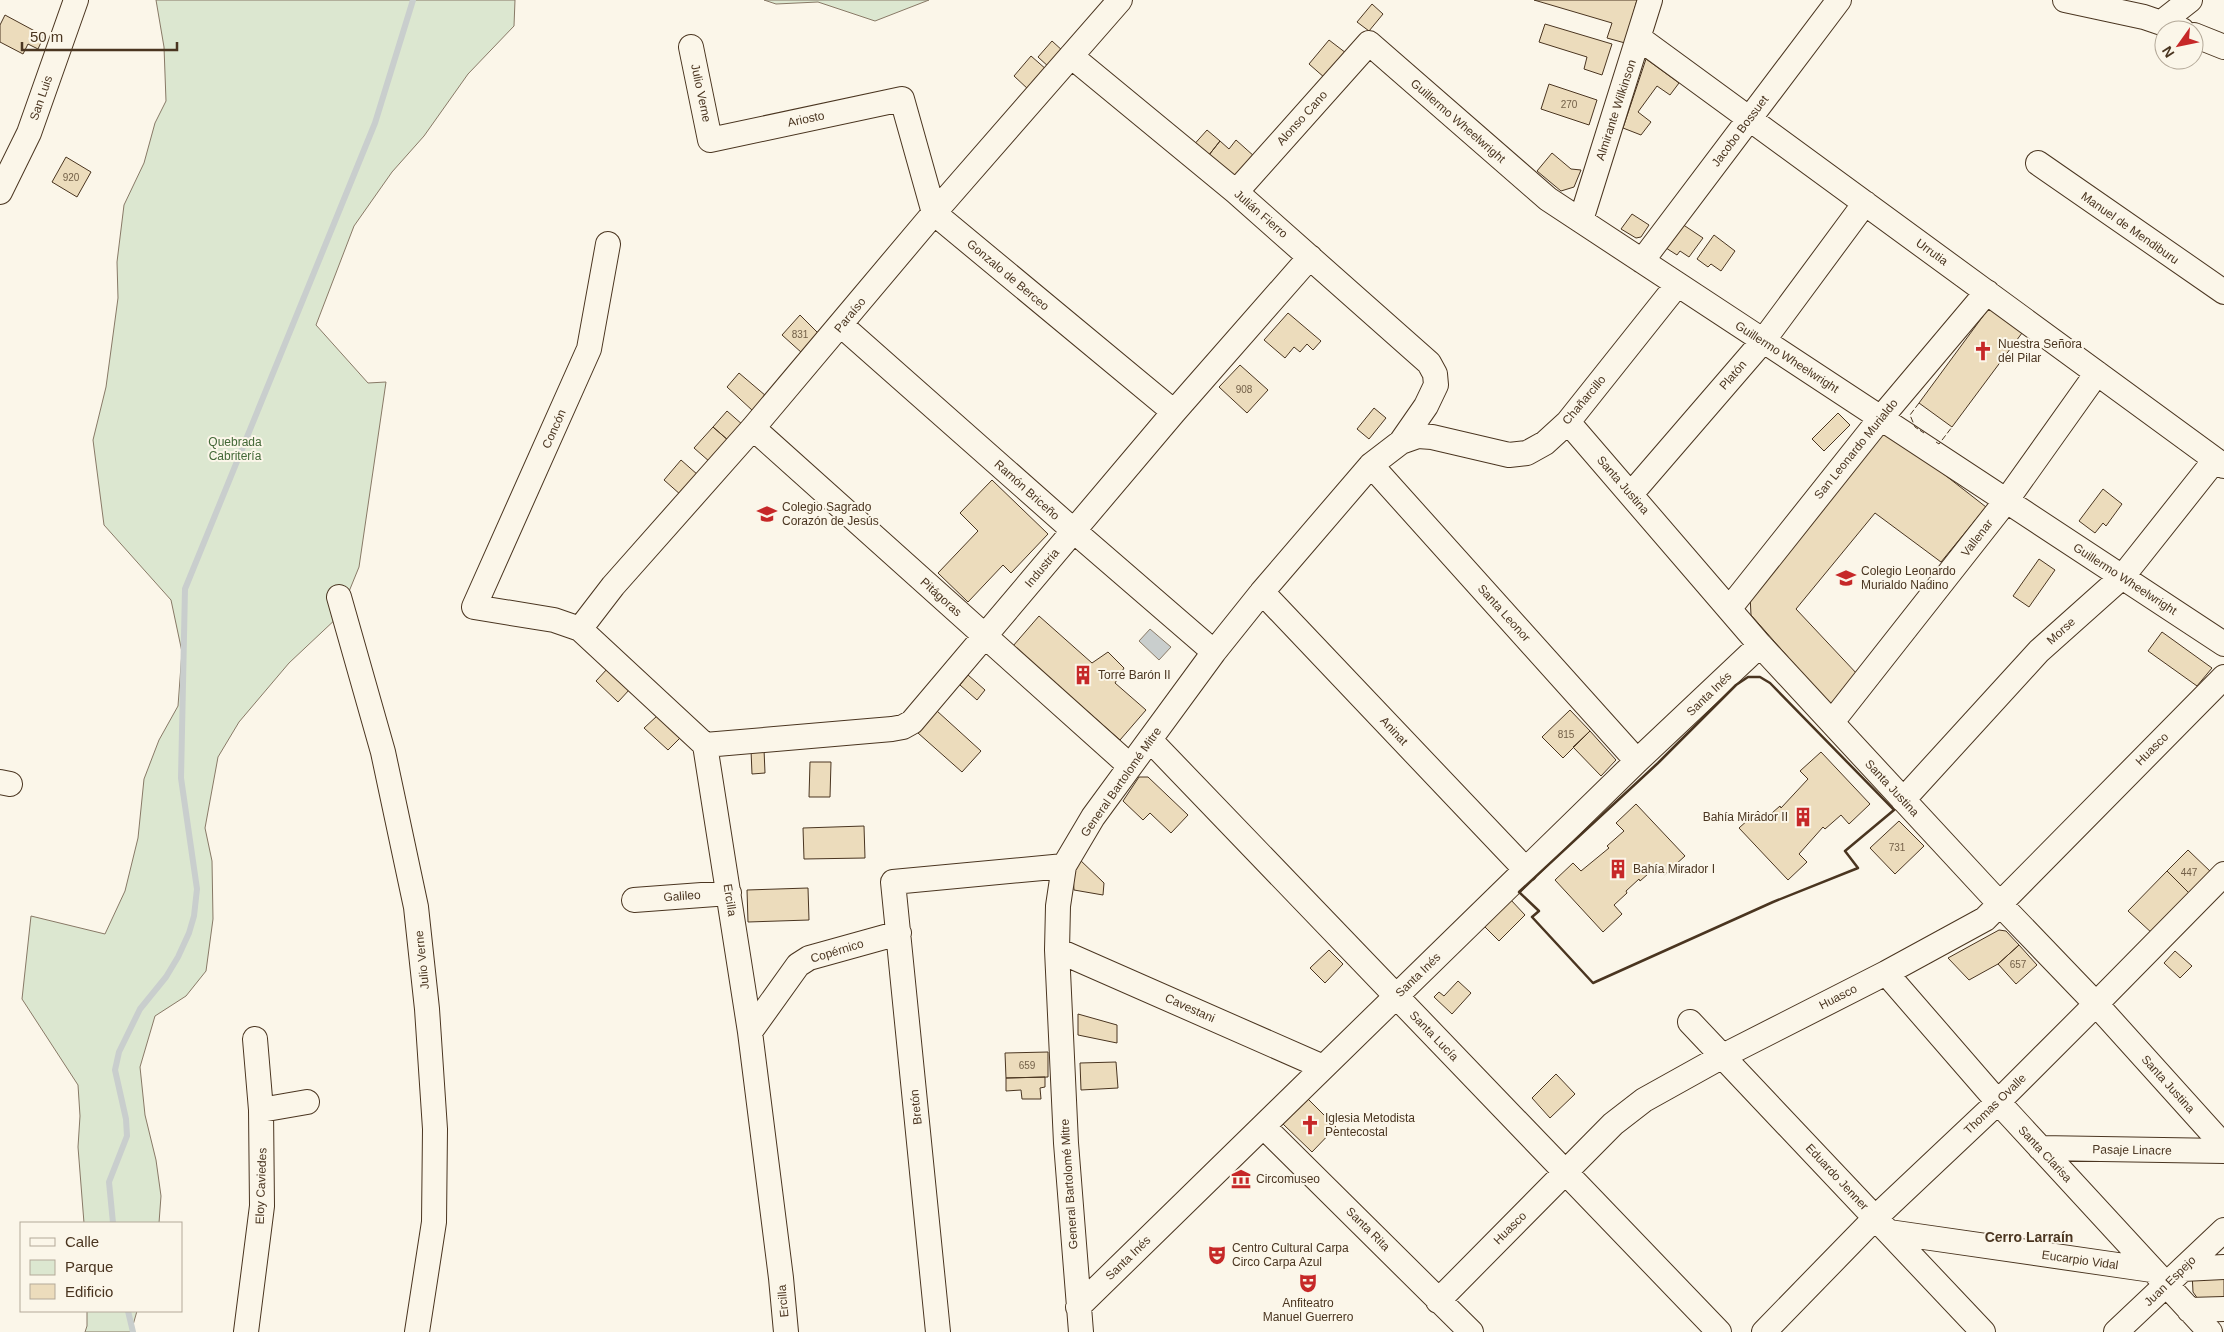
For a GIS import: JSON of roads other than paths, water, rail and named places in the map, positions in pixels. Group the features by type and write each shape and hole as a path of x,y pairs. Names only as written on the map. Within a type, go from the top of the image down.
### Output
{"street":[{"name":"San Luis","path":"3,180 29,133 76,0"},
{"name":"Paraíso","path":"580,630 613,586 753,428 934,213 1120,0"},
{"name":"Almirante Wilkinson","path":"1581,220 1650,0"},
{"name":"Jacobo Bossuet","path":"1642,262 1839,0"},
{"path":"2065,0 2154,22"},
{"path":"2176,20 2190,0"},
{"name":"Urrutia","path":"1639,38 2219,463"},
{"path":"2204,39 2224,47"},
{"name":"Guillermo Wheelwright","path":"1369,43 1548,199 2224,644"},
{"name":"Alonso Cano","path":"1236,192 1369,43"},
{"name":"Julio Verne","path":"691,47 710,140"},
{"name":"Julián Fierro","path":"1071,56 1236,192 1429,363 1435,374 1436,385"},
{"name":"Ariosto","path":"710,140 902,99 934,213"},
{"name":"Manuel de Mendiburu","path":"2038,163 2224,292"},
{"name":"Platón","path":"1630,494 1763,341 1865,203"},
{"name":"Gonzalo de Berceo","path":"934,213 1174,412"},
{"name":"Concón","path":"580,630 554,620 474,607 589,349 608,244"},
{"name":"Industria","path":"705,744 903,727 912,722 1174,412 1310,257"},
{"name":"Chañarcillo","path":"1401,442 1418,436 1432,437 1509,455 1527,453 1545,443 1568,422 1677,285"},
{"name":"San Leonardo Murialdo","path":"1729,609 1880,418 1987,292"},
{"name":"Ramón Briceño","path":"841,325 1214,652"},
{"name":"Vallenar","path":"1832,722 2006,501 2097,373"},
{"name":"General Bartolomé Mitre","path":"1081,1332 1066,1143 1057,950 1058,906 1064,866 1093,817 1214,652 1262,592 1370,465 1401,442 1426,406 1436,385"},
{"name":"Santa Justina","path":"1568,422 1760,645 1999,903 2096,1004 2220,1146"},
{"name":"Pitágoras","path":"753,428 1130,766"},
{"name":"Morse","path":"1903,800 2039,651 2123,576 2219,463"},
{"name":"Santa Leonor","path":"1370,465 1637,762"},
{"name":"Aninat","path":"1262,592 1526,870"},
{"name":"Julio Verne","path":"339,597 383,752 416,907 427,1009 435,1129 434,1222 417,1332"},
{"path":"580,630 705,744"},
{"name":"Santa Inés","path":"1078,1307 1637,762 1760,645"},
{"name":"Huasco","path":"1438,1301 1613,1124 1644,1100 1723,1056 1886,973 1985,919 2224,677"},
{"name":"Santa Lucía","path":"1150,740 1719,1332"},
{"name":"Ercilla","path":"705,744 750,1032 786,1332"},
{"name":"Bretón","path":"938,1332 893,882 1064,866"},
{"name":"Thomas Ovalle","path":"1764,1332 1882,1225 1998,1102 2224,874"},
{"name":"Galileo","path":"634,900 729,893"},
{"name":"Copérnico","path":"750,1032 798,965 809,958 899,933"},
{"name":"Cavestani","path":"1057,950 1323,1067"},
{"name":"Santa Clarisa","path":"1886,973 2040,1148 2167,1274 2189,1310 2210,1332"},
{"name":"Eduardo Jenner","path":"1690,1022 1984,1332"},
{"name":"Eloy Caviedes","path":"246,1332 262,1206 262,1110 255,1039"},
{"path":"262,1110 307,1102"},
{"name":"Santa Rita","path":"1264,1127 1471,1332"},
{"name":"Pasaje Linacre","path":"2040,1148 2220,1146"},
{"name":"Eucarpio Vidal","path":"1882,1225 2167,1274 2224,1267"},
{"name":"Juan Espejo","path":"2116,1332 2167,1274 2224,1230"},
{"path":"2189,1310 2224,1308"}],"waterway":[{"name":"Quebrada Cabritería","path":"113,1222 109,1182 127,1136 126,1119 115,1070 119,1052 140,1009 166,977 178,957 189,933 194,916 197,889 181,778 185,589 375,123 413,0"},
{"path":"128,1312 133,1332"}],"place":[{"name":"Nuestra Señora del Pilar","path":"1983,351"},
{"name":"Colegio Sagrado Corazón de Jesús","path":"767,514"},
{"name":"Colegio Leonardo Murialdo Nadino","path":"1846,578"},
{"name":"Torre Barón II","path":"1083,675"},
{"name":"Bahía Mirador II","path":"1803,817"},
{"name":"Bahía Mirador I","path":"1618,869"},
{"name":"Iglesia Metodista Pentecostal","path":"1310,1125"},
{"name":"Circomuseo","path":"1241,1179"},
{"name":"Centro Cultural Carpa Circo Carpa Azul","path":"1217,1255"},
{"name":"Anfiteatro Manuel Guerrero","path":"1308,1283"}],"district":[{"name":"Cerro Larraín","path":"2029,1237"}]}
